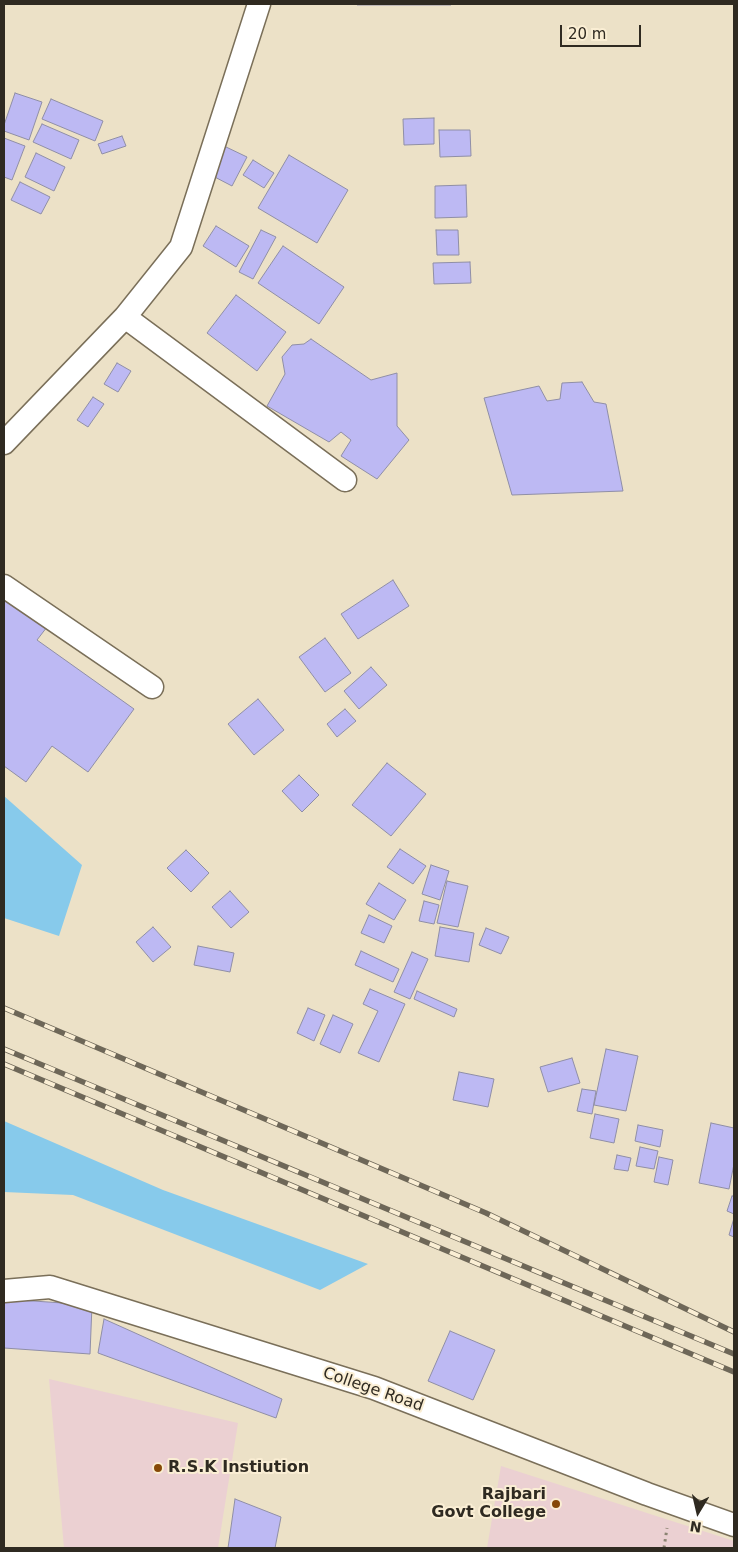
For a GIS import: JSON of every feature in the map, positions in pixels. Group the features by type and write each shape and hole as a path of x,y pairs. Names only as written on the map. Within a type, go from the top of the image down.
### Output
{"street":[{"path":"4,443 125,317 181,247 259,4"},
{"path":"125,317 345,480"},
{"path":"4,586 152,687"},
{"name":"College Road","path":"4,1290 50,1287 374,1388 647,1494 734,1525"}],"shaded area":[{"path":"49,1379 238,1423 218,1548 64,1548"},
{"name":"Rajbari Govt College","path":"501,1466 734,1541 734,1548 487,1548"}],"water":[{"path":"4,796 82,865 59,936 4,918"},
{"path":"4,1121 163,1190 368,1264 320,1290 73,1195 4,1192"}],"building":[{"path":"451,4 451,5 357,5"},
{"path":"15,93 42,102 29,140 4,131 4,125"},
{"path":"51,99 103,121 95,141 42,119"},
{"path":"434,118 434,144 404,145 403,119"},
{"path":"42,124 79,140 71,159 33,142"},
{"path":"439,130 470,130 471,156 440,157"},
{"path":"122,136 126,146 102,154 98,144"},
{"path":"4,138 25,146 12,180 4,177"},
{"path":"224,146 247,157 232,186 209,174"},
{"path":"36,153 65,167 54,191 25,177"},
{"path":"289,155 348,190 317,243 258,208"},
{"path":"253,160 274,173 264,188 243,175"},
{"path":"20,182 50,197 41,214 11,200"},
{"path":"466,185 467,217 435,218 435,186"},
{"path":"216,226 249,246 236,267 203,246"},
{"path":"261,230 276,237 253,279 239,272"},
{"path":"436,230 458,230 459,255 437,255"},
{"path":"283,246 344,287 319,324 258,283"},
{"path":"470,262 471,283 434,284 433,263"},
{"path":"236,295 286,332 257,371 207,333"},
{"path":"311,339 371,380 397,373 397,426 409,440 377,479 341,456 351,440 341,432 329,442 267,406 285,374 282,357 292,345 304,344"},
{"path":"117,363 131,371 118,392 104,384"},
{"path":"582,382 594,402 606,404 623,491 512,495 484,398 539,386 547,401 560,399 562,383"},
{"path":"93,397 104,404 88,427 77,420"},
{"path":"393,580 409,606 358,639 341,614"},
{"path":"4,597 47,627 37,640 134,709 88,772 52,746 26,782 4,766"},
{"path":"325,638 351,673 325,692 299,657"},
{"path":"371,667 387,685 359,709 344,691"},
{"path":"258,699 284,730 254,755 228,724"},
{"path":"345,709 356,721 337,737 327,724"},
{"path":"387,763 426,794 391,836 352,805"},
{"path":"299,775 319,795 302,812 282,791"},
{"path":"400,849 426,866 413,884 387,867"},
{"path":"186,850 209,873 191,892 167,868"},
{"path":"431,865 449,871 440,900 422,894"},
{"path":"447,881 468,886 458,927 437,923"},
{"path":"379,883 406,900 394,920 366,904"},
{"path":"230,891 249,912 231,928 212,907"},
{"path":"424,901 439,905 434,924 419,921"},
{"path":"369,915 392,926 384,943 361,933"},
{"path":"153,927 171,947 153,962 136,942"},
{"path":"440,927 474,933 469,962 435,956"},
{"path":"486,928 509,937 501,954 479,945"},
{"path":"198,946 234,953 230,972 194,965"},
{"path":"361,951 399,969 393,982 355,965"},
{"path":"412,952 428,959 410,999 394,992"},
{"path":"370,989 405,1004 379,1062 358,1053 378,1011 363,1004"},
{"path":"417,991 457,1009 454,1017 414,999"},
{"path":"308,1008 325,1015 314,1041 297,1033"},
{"path":"333,1015 353,1024 340,1053 320,1044"},
{"path":"606,1049 638,1056 626,1111 594,1105"},
{"path":"572,1058 580,1083 548,1092 540,1067"},
{"path":"459,1072 494,1079 488,1107 453,1100"},
{"path":"582,1089 596,1091 592,1114 577,1111"},
{"path":"595,1114 619,1119 614,1143 590,1138"},
{"path":"711,1123 734,1128 734,1164 729,1189 699,1183"},
{"path":"638,1125 663,1130 660,1147 635,1141"},
{"path":"640,1147 658,1151 654,1169 636,1166"},
{"path":"617,1155 631,1158 628,1171 614,1169"},
{"path":"659,1157 673,1160 668,1185 654,1182"},
{"path":"732,1196 734,1196 734,1214 727,1211"},
{"path":"734,1218 734,1237 729,1235"},
{"path":"4,1299 92,1305 90,1354 4,1348"},
{"path":"104,1319 282,1399 276,1418 98,1353"},
{"path":"450,1331 495,1350 473,1400 428,1381"},
{"path":"235,1499 281,1517 275,1548 228,1548"}],"railway":[{"path":"4,1008 486,1213 734,1332"},
{"path":"4,1049 734,1354"},
{"path":"4,1064 734,1372"}],"place":[{"name":"R.S.K Instiution","path":"158,1468"},
{"name":"Rajbari Govt College","path":"556,1504"}]}
